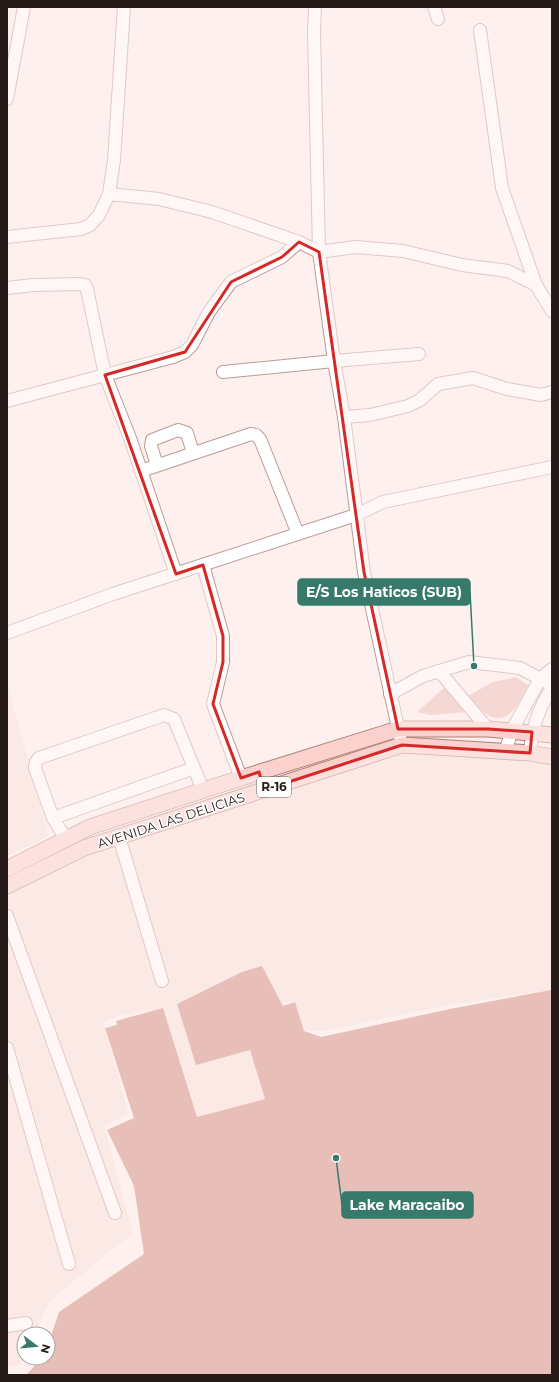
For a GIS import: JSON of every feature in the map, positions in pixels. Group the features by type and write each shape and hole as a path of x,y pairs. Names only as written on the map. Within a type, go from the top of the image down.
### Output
{"main road":[{"name":"AVENIDA LAS DELICIAS","path":"7,869 90,827 398,729 488,729 512,730 552,735"},
{"name":"AVENIDA LAS DELICIAS","path":"7,886 84,848 402,745 530,753 552,757"},
{"path":"259,772 264,790"}],"street":[{"path":"7,99 24,7"},
{"path":"7,237 81,230 90,225 99,215 109,194 114,160 124,7"},
{"path":"315,7 314,32 319,252 334,361 344,417 364,572 402,745"},
{"path":"434,7 438,19"},
{"path":"480,30 502,188 536,285 552,311"},
{"path":"109,194 159,199 212,212 299,242 319,252 356,247 403,251 462,265 508,271 536,285"},
{"path":"7,402 185,352 192,344 209,312 231,282 282,257 299,242"},
{"path":"7,288 40,285 85,285 104,375 130,438 176,574"},
{"path":"223,372 418,354"},
{"path":"344,417 370,415 408,406 420,400 438,384 473,378 507,389 541,395 552,392"},
{"path":"157,465 151,446 152,440 178,430 187,433 193,453"},
{"path":"141,471 251,434 256,435 260,439 298,534"},
{"path":"7,630 356,515 383,502 552,467"},
{"path":"203,565 224,636 223,662 213,704 241,778"},
{"path":"390,694 423,676 468,662 520,668 552,687 542,702 532,732 530,753"},
{"path":"505,752 512,730 540,679 552,669"},
{"path":"439,671 488,729"},
{"path":"66,839 53,818 35,768 36,762 39,758 164,715 174,719 204,790"},
{"path":"53,818 194,768"},
{"path":"119,837 162,981"},
{"path":"7,916 115,1213"},
{"path":"7,1048 69,1264"},
{"path":"7,1326 26,1324"}],"highlighted area":[{"path":"299,242 319,252 364,572 398,729 488,729 532,732 530,753 402,745 264,790 259,772 241,778 213,704 223,662 223,636 203,565 176,574 105,375 185,352 231,282 282,257"}],"shaded area":[{"path":"516,677 529,686 514,709 504,717 491,717 466,697 493,682"},
{"path":"7,684 49,836 7,856"},
{"path":"444,688 467,712 430,715 417,712"},
{"path":"397,754 520,760 552,766 552,994 551,990 454,1004 323,1031 304,1031 295,1002 281,1002 262,967 242,972 177,1004 250,1049 265,1099 197,1117 163,1008 118,1016 103,1023 129,1115 104,1125 133,1234 116,1246 49,1302 38,1326 16,1326 16,1365 7,1368 7,896 85,853"},
{"path":"262,966 283,1006 295,1002 304,1031 321,1037 450,1009 551,990 552,1375 26,1375 34,1366 56,1366 56,1326 54,1326 59,1312 144,1254 134,1186 107,1130 134,1118 105,1028 117,1025 116,1021 163,1008 197,1117 265,1099 250,1050 196,1065 177,1004 242,972"}],"place":[{"name":"E/S Los Haticos (SUB)","path":"474,666"},
{"name":"Lake Maracaibo","path":"336,1158"}]}
